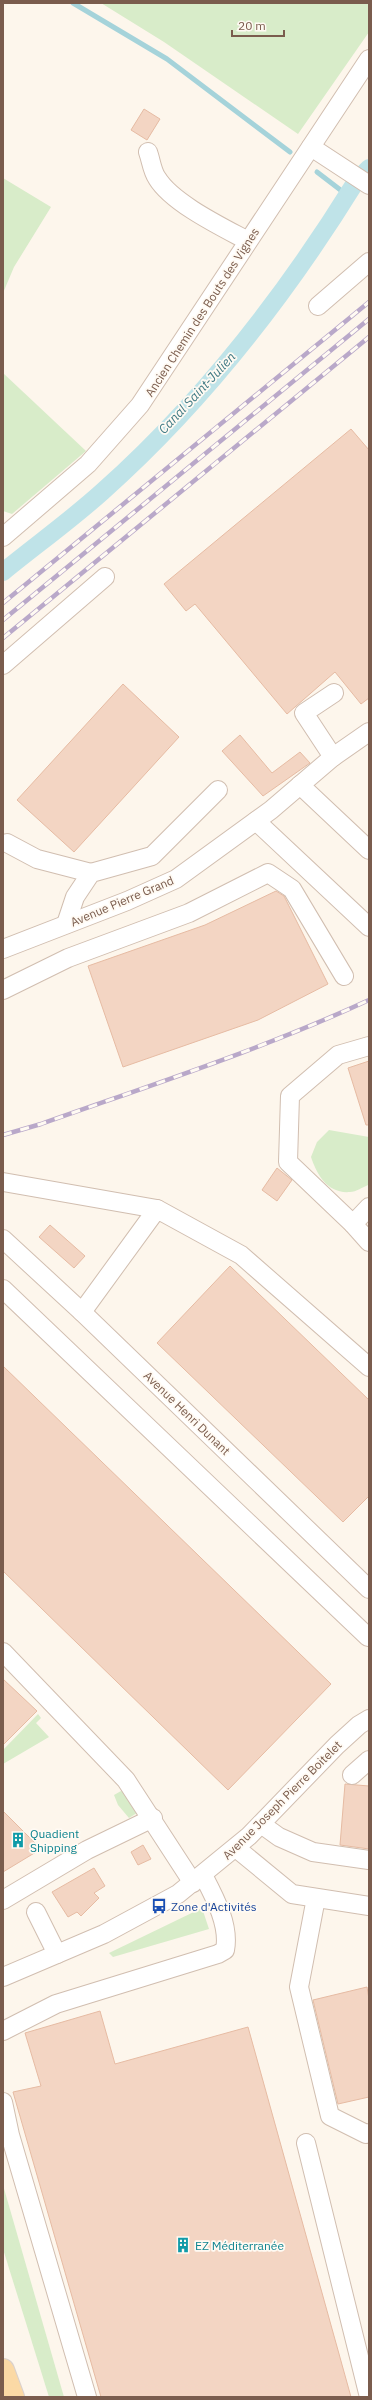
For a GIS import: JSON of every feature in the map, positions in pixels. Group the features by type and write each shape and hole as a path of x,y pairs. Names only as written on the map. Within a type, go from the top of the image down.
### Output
{"main road":[{"path":"3,2370 13,2397"},
{"path":"3,2385 6,2397"}],"street":[{"name":"Ancien Chemin des Bouts des Vignes","path":"3,538 88,464 140,405 369,59"},
{"path":"311,147 369,185"},
{"path":"148,152 156,177 165,190 195,211 248,241"},
{"path":"318,306 369,262"},
{"path":"3,665 105,577"},
{"path":"333,756 304,713 334,693"},
{"name":"Avenue Pierre Grand","path":"3,949 127,901 176,879 271,810 333,756 369,732"},
{"path":"300,785 369,850"},
{"path":"7,844 37,859 91,873 152,856 218,790"},
{"path":"256,821 369,927"},
{"path":"66,924 75,897 91,873"},
{"path":"3,990 68,958 190,913 268,873 292,889 344,976"},
{"path":"369,1046 338,1055 290,1096 288,1162 353,1224 369,1242"},
{"path":"3,1182 157,1209 241,1255 294,1299 369,1367"},
{"path":"353,1224 369,1207"},
{"path":"82,1312 157,1209"},
{"name":"Avenue Henri Dunant","path":"3,1239 82,1312 369,1589"},
{"path":"3,1289 368,1637"},
{"path":"3,1652 126,1780 152,1818 219,1908 226,1942 225,1950 218,1954 56,2004 3,2031"},
{"name":"Avenue Joseph Pierre Boitelet","path":"3,1977 104,1934 159,1906 198,1879 236,1848 337,1745 359,1725 369,1719"},
{"path":"352,1775 369,1760"},
{"path":"3,1900 87,1850 152,1818"},
{"path":"261,1824 279,1837 313,1852 369,1860"},
{"path":"236,1848 292,1894 369,1906"},
{"path":"316,1898 299,1987 330,2116 366,2134 369,2133"},
{"path":"36,1912 58,1954"},
{"path":"3,2102 10,2135 87,2397"},
{"path":"306,2143 369,2397"}],"green space":[{"path":"101,3 369,3 369,32 298,134 164,42"},
{"path":"3,178 51,207 14,267 3,293"},
{"path":"3,373 86,451 12,514 3,511"},
{"path":"329,1130 369,1137 368,1185 355,1191 342,1192 330,1187 320,1177 311,1157 317,1142"},
{"path":"38,1714 41,1718 36,1723 49,1737 3,1764 3,1750"},
{"path":"121,1791 126,1793 140,1811 129,1818 118,1805 114,1795"},
{"path":"202,1908 209,1929 113,1957 109,1953"},
{"path":"3,2185 64,2397 49,2397 3,2249"}],"building":[{"path":"144,109 160,119 147,140 131,130"},
{"path":"351,429 369,450 369,698 361,704 335,672 287,714 195,604 186,611 164,584"},
{"path":"123,684 179,737 74,852 17,800"},
{"path":"240,735 272,773 300,752 310,763 263,796 222,751"},
{"path":"276,891 284,896 328,984 258,1020 123,1067 88,966 205,925"},
{"path":"369,1061 369,1125 366,1125 348,1068"},
{"path":"277,1168 292,1180 277,1201 262,1190"},
{"path":"50,1225 85,1256 74,1268 39,1237"},
{"path":"230,1266 369,1400 369,1496 343,1522 157,1343"},
{"path":"3,1366 331,1684 228,1790 3,1571"},
{"path":"3,1679 37,1711 3,1745"},
{"path":"345,1784 369,1786 369,1849 340,1845"},
{"name":"Quadient Shipping","path":"3,1811 41,1849 3,1872"},
{"path":"143,1845 151,1859 138,1865 131,1852"},
{"path":"94,1868 105,1886 94,1893 99,1898 81,1916 77,1912 68,1917 52,1892"},
{"path":"367,1987 369,1999 369,2097 338,2104 313,2000"},
{"name":"EZ Méditerranée","path":"100,2011 115,2064 248,2027 351,2397 101,2397 13,2092 41,2086 25,2033"}],"waterway":[{"path":"73,3 167,59 290,152"},
{"name":"Canal Saint-Julien","path":"362,175 369,168"},
{"path":"317,172 347,195"},
{"name":"Canal Saint-Julien","path":"3,572 102,492 139,458 208,385 271,307 328,225 355,183"}],"railway":[{"path":"3,603 369,302"},
{"path":"3,620 369,319"},
{"path":"3,638 369,337"},
{"path":"3,1135 41,1124 206,1066 288,1035 369,1000"}],"place":[{"name":"Quadient Shipping","path":"18,1840"},
{"name":"Zone d'Activités","path":"159,1906"},
{"name":"EZ Méditerranée","path":"183,2245"}]}
